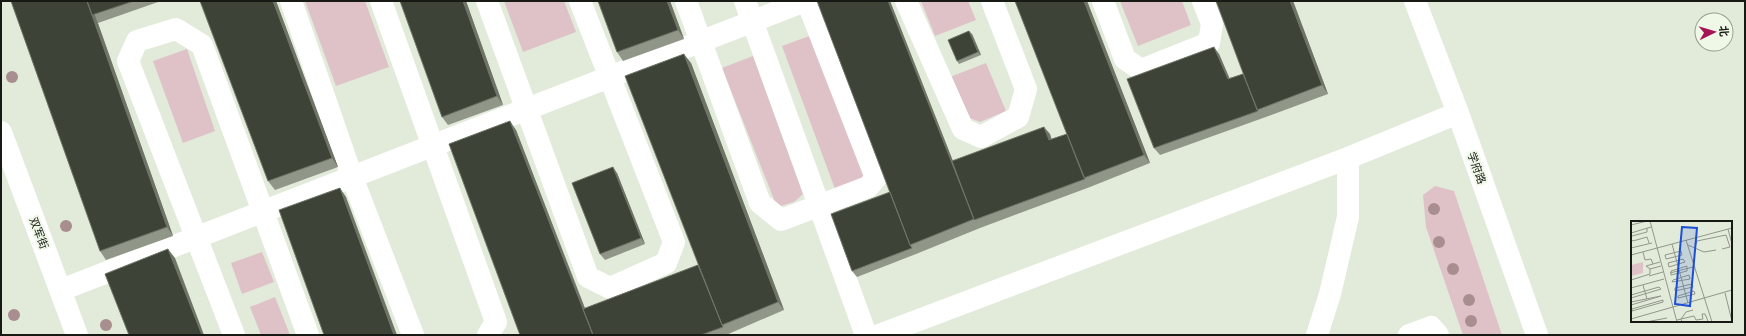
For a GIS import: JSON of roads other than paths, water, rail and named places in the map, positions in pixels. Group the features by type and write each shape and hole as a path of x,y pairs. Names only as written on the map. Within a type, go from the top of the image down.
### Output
{"street":[{"path":"291,1 352,177 413,335"},
{"path":"381,1 496,322 488,335"},
{"path":"487,1 588,277 610,288 666,263 674,242 580,1"},
{"path":"61,290 610,78 701,42 806,1 876,178 868,187 780,220 760,203 701,42 686,1"},
{"path":"745,1 866,335"},
{"path":"906,1 963,129 981,137 1018,117 1026,89 992,1"},
{"path":"1103,1 1125,59 1141,70 1209,43 1212,24 1203,1"},
{"name":"学府路","path":"1415,1 1458,113 1537,335"},
{"path":"234,335 128,61 137,41 176,29 202,45 308,335"},
{"path":"879,335 1348,158 1458,113"},
{"name":"双军街","path":"1,132 77,335"},
{"path":"1317,335 1330,294 1348,217 1348,158"},
{"path":"1409,335 1431,327 1438,335"}]}
